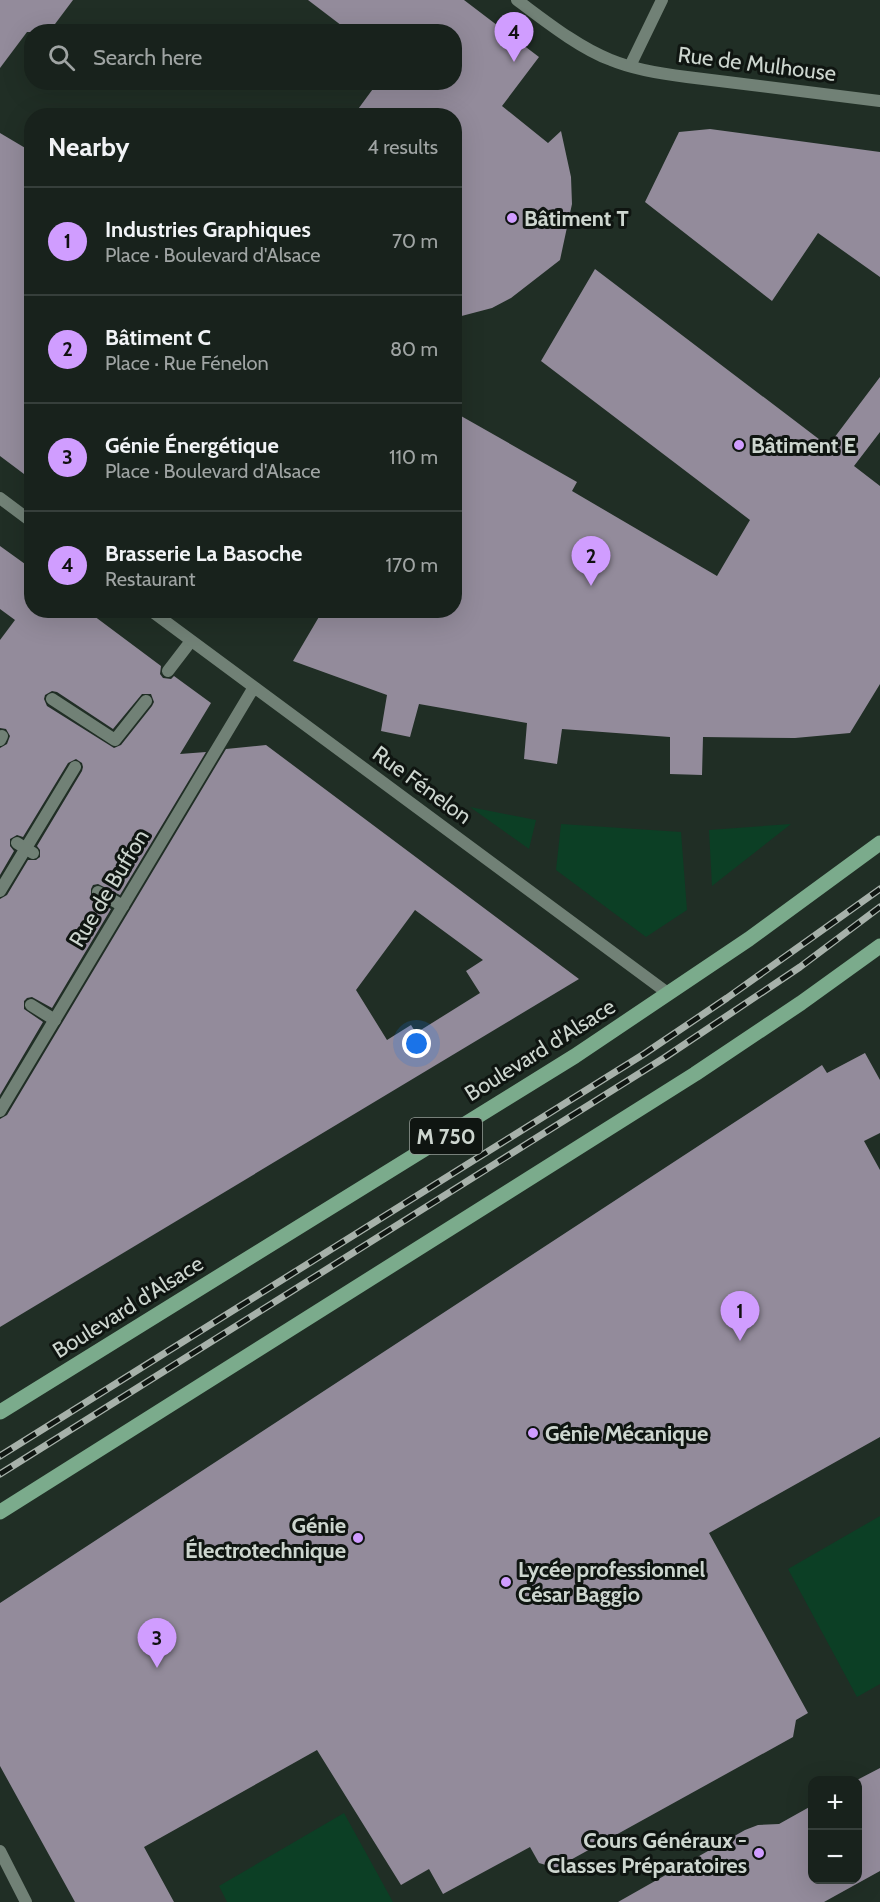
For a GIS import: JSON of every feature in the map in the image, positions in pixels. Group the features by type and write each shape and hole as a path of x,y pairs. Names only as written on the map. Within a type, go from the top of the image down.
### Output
{"main road":[{"name":"Boulevard d'Alsace","path":"0,1412 565,1062 749,939 880,843"},
{"path":"0,1512 669,1091 801,1003 880,946"}],"street":[{"name":"Rue de Mulhouse","path":"517,0 562,32 591,49 610,60 630,66 657,73 880,101"},
{"path":"630,66 662,0"},
{"path":"0,498 24,516"},
{"name":"Rue Fénelon","path":"161,618 669,994"},
{"path":"168,671 191,641"},
{"name":"Rue de Buffon","path":"0,1111 254,687"},
{"path":"52,699 115,740 146,701"},
{"path":"0,891 75,767"},
{"path":"98,892 123,906"},
{"path":"31,1005 55,1020"},
{"path":"0,1851 26,1902"}],"green space":[{"path":"470,807 536,820 529,849"},
{"path":"561,824 681,832 687,910 646,937 556,870"},
{"path":"791,824 712,886 709,830"},
{"path":"880,1516 880,1684 857,1697 788,1569"},
{"path":"344,1813 393,1902 227,1902 219,1886"}],"building":[{"path":"0,0 73,0 55,24 24,24 24,36 0,68"},
{"path":"308,0 464,0 539,57 502,106 548,143 561,131 571,177 572,204 560,260 511,298 492,308 462,316 462,108 359,108 372,90 462,90 462,24 340,24"},
{"path":"710,129 880,152 880,277 818,233 772,301 645,202 679,132"},
{"path":"0,133 24,147 24,474 0,456"},
{"path":"595,269 828,446 880,377 880,432 854,466 880,486 880,684 850,733 795,738 703,737 702,775 670,774 670,737 562,729 557,764 524,759 527,723 419,704 410,737 381,731 387,695 293,661 318,618 462,618 462,417 577,482 572,491 717,576 750,520 541,361"},
{"path":"0,546 24,563 24,618 97,618 161,666 160,674 163,678 171,679 174,676 211,703 180,754 206,752 120,895 98,884 93,885 91,897 111,909 52,1008 32,997 24,1001 24,1009 43,1022 0,1095 0,899 7,895 28,860 36,860 40,857 40,850 37,846 83,767 82,763 76,759 68,763 23,837 17,835 10,839 10,846 14,851 0,875 0,748 7,744 10,736 6,729 0,728 0,640 15,620 0,609","holes":["52,691 57,692 113,729 142,694 151,694 154,702 152,706 121,745 114,748 47,706 45,695"]},
{"path":"266,745 579,979 0,1327 0,1119 7,1115 226,749","holes":["415,910 483,960 466,971 480,993 416,1033 411,1025 387,1040 356,990"]},
{"path":"865,1053 880,1080 880,1133 864,1141 880,1170 880,1437 709,1533 808,1713 796,1720 793,1737 556,1868 539,1863 530,1847 443,1894 429,1869 401,1885 317,1750 144,1847 174,1902 75,1902 0,1766 0,1603 822,1065 827,1073"},
{"name":"Cours Généraux - Classes Préparatoires","path":"880,1768 880,1871 862,1881 862,1830 862,1777"},
{"name":"Cours Généraux - Classes Préparatoires","path":"808,1808 808,1884 857,1884 824,1902 618,1902 745,1830 758,1825 779,1824"}],"railway":[{"path":"0,1456 644,1054 880,889"},
{"path":"0,1474 664,1058 800,967 880,907"}],"place":[{"name":"Brasserie La Basoche","path":"514,62"},
{"name":"Bâtiment T","path":"512,218"},
{"name":"Bâtiment E","path":"739,445"},
{"name":"Bâtiment C","path":"591,586"},
{"name":"Industries Graphiques","path":"740,1341"},
{"name":"Génie Mécanique","path":"533,1433"},
{"name":"Génie Électrotechnique","path":"358,1538"},
{"name":"Lycée professionnel César Baggio","path":"506,1582"},
{"name":"Génie Énergétique","path":"157,1668"},
{"name":"Cours Généraux - Classes Préparatoires","path":"759,1853"}]}
